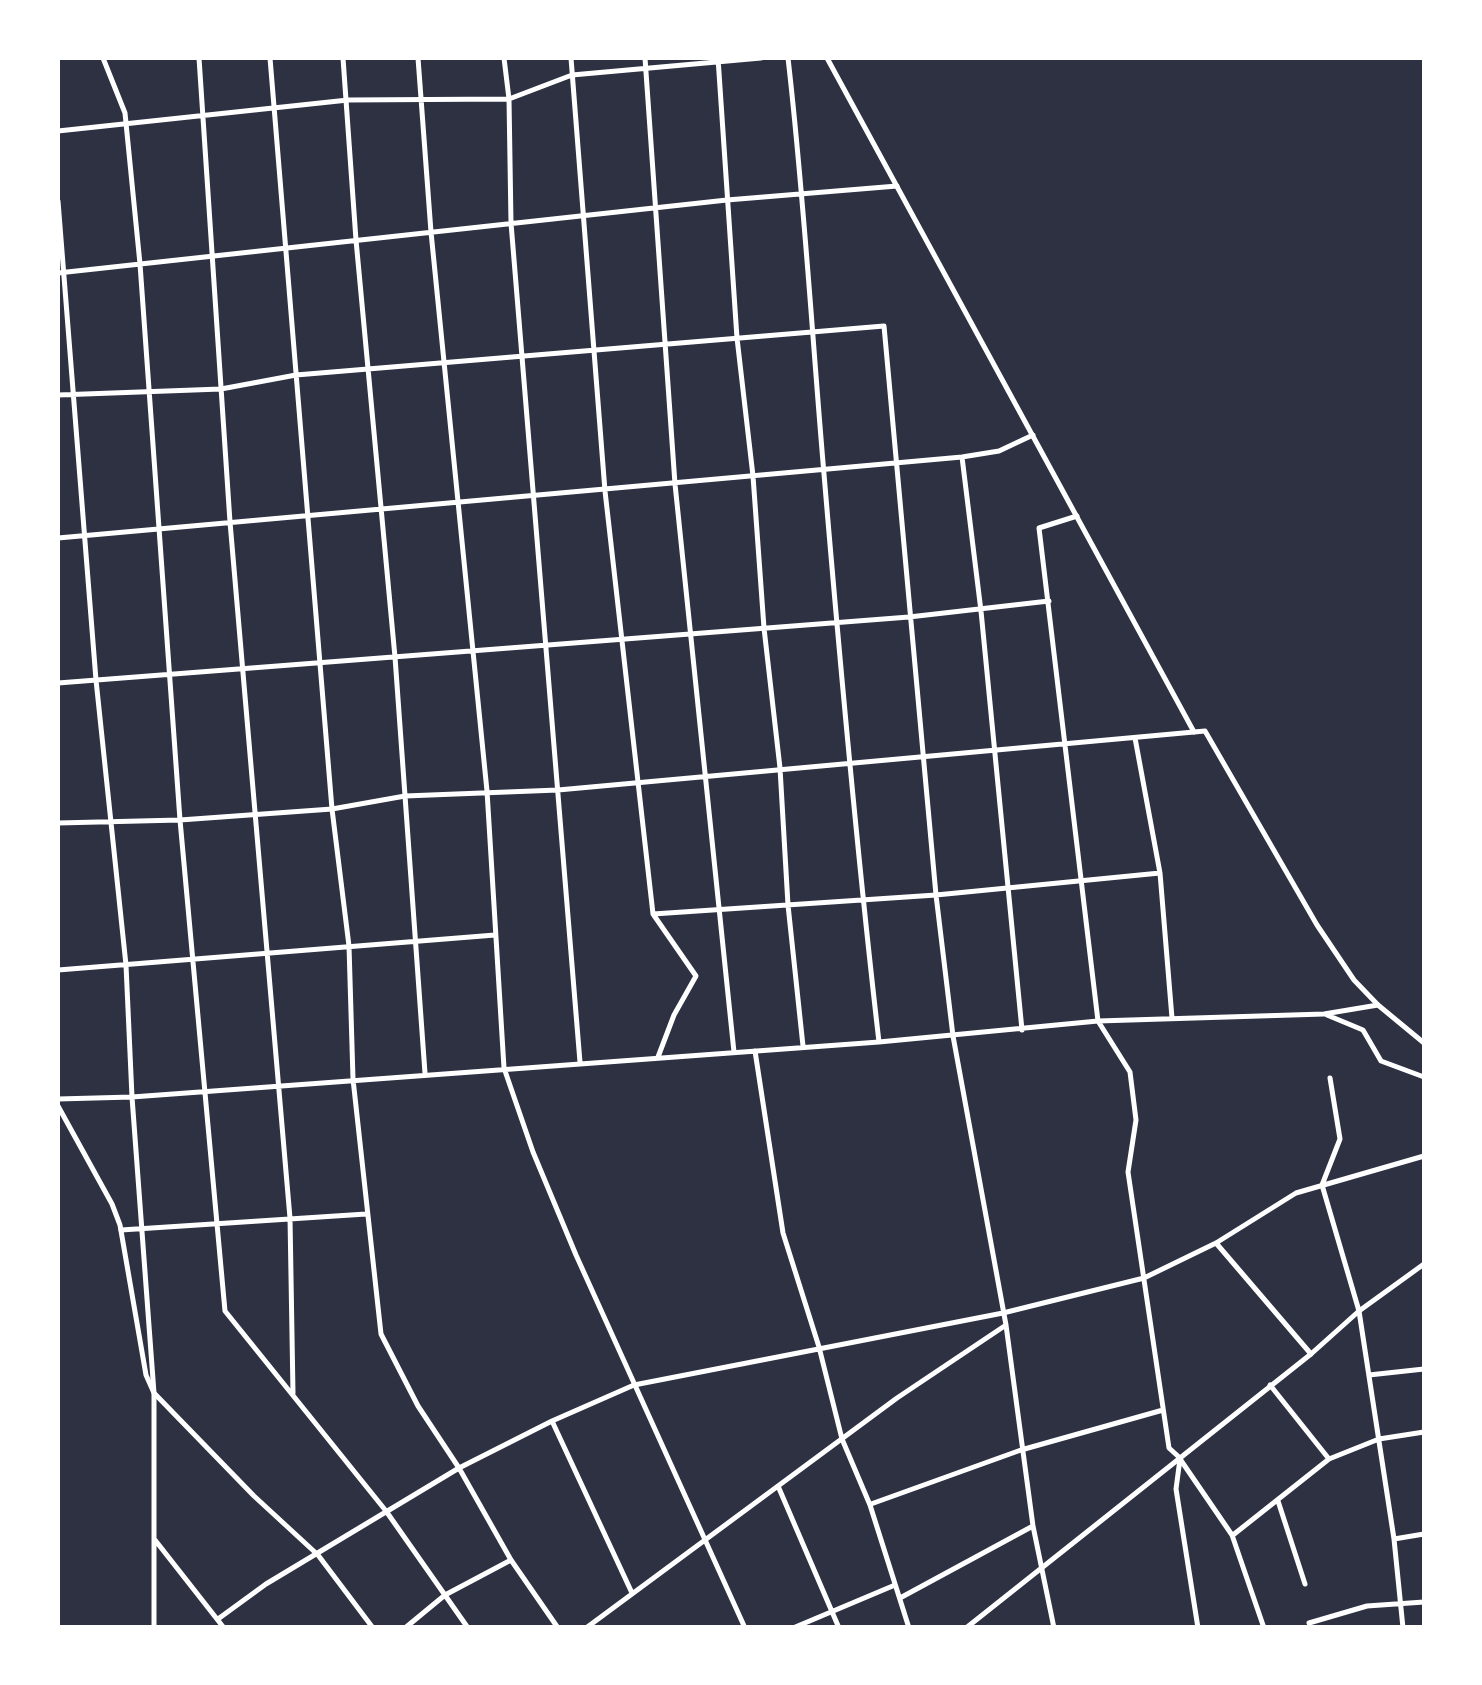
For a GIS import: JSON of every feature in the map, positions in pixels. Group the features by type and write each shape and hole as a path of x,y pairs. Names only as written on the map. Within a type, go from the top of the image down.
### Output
{"street":[{"path":"103,58 126,124 140,264 180,820 225,1310 386,1512 468,1628"},
{"path":"199,58 230,522 290,1218 294,1396"},
{"path":"270,58 332,809 349,946 354,1079 366,1214 384,1346 460,1468 511,1560 558,1628"},
{"path":"343,58 425,1073"},
{"path":"418,58 431,232 487,791 504,1068 540,1169 745,1628"},
{"path":"504,58 509,99 510,223 580,1062"},
{"path":"571,58 605,490 652,914 696,976 674,1014 658,1057"},
{"path":"645,58 675,484 734,1052"},
{"path":"58,132 348,100 509,99 572,75 762,58"},
{"path":"788,58 803,193 823,471 862,900 879,1042"},
{"path":"826,58 1194,732"},
{"path":"718,59 737,338 753,476 803,1046"},
{"path":"61,272 727,200 897,186"},
{"path":"58,201 96,680 126,965 132,1096 144,1226 154,1393 154,1628"},
{"path":"58,395 221,389 296,375 884,326 936,895 953,1036 1004,1313 1033,1526 1054,1628"},
{"path":"58,538 962,457 999,451 1033,434"},
{"path":"962,457 1022,1030"},
{"path":"1077,516 1038,528 1098,1020 1130,1072 1136,1120 1128,1172 1169,1448 1232,1535 1264,1628"},
{"path":"58,683 909,617 1048,602"},
{"path":"58,823 180,820 332,809 405,796 558,790 1205,731 1317,925 1354,980 1424,1042"},
{"path":"1134,738 1160,873 1172,1018"},
{"path":"652,914 936,895 1160,873"},
{"path":"58,970 495,935"},
{"path":"372,1628 318,1554 242,1484 154,1393 146,1375 121,1230 112,1204 58,1103 879,1042 1098,1020 1324,1014 1378,1005"},
{"path":"1324,1014 1363,1030 1381,1060 1424,1077"},
{"path":"756,1051 783,1234 819,1347 842,1439 870,1505 909,1628"},
{"path":"1330,1078 1340,1139 1322,1185 1360,1311 1394,1539 1403,1628"},
{"path":"218,1619 252,1594 460,1468 634,1386 1004,1313 1144,1278 1216,1244 1296,1193 1424,1156"},
{"path":"121,1230 366,1214"},
{"path":"1216,1244 1311,1354"},
{"path":"966,1628 1360,1311 1424,1264"},
{"path":"586,1628 897,1398 1006,1326"},
{"path":"1369,1375 1424,1369"},
{"path":"1270,1385 1329,1459"},
{"path":"870,1505 1021,1450 1163,1410"},
{"path":"552,1422 632,1593"},
{"path":"1232,1535 1329,1459 1379,1440 1424,1432"},
{"path":"1180,1459 1176,1489 1198,1628"},
{"path":"778,1486 839,1628"},
{"path":"1278,1500 1305,1584"},
{"path":"899,1598 1033,1526"},
{"path":"1394,1539 1424,1534"},
{"path":"155,1540 224,1628"},
{"path":"406,1628 445,1596 511,1560"},
{"path":"793,1628 895,1585"},
{"path":"1309,1623 1368,1606 1424,1602"}]}
